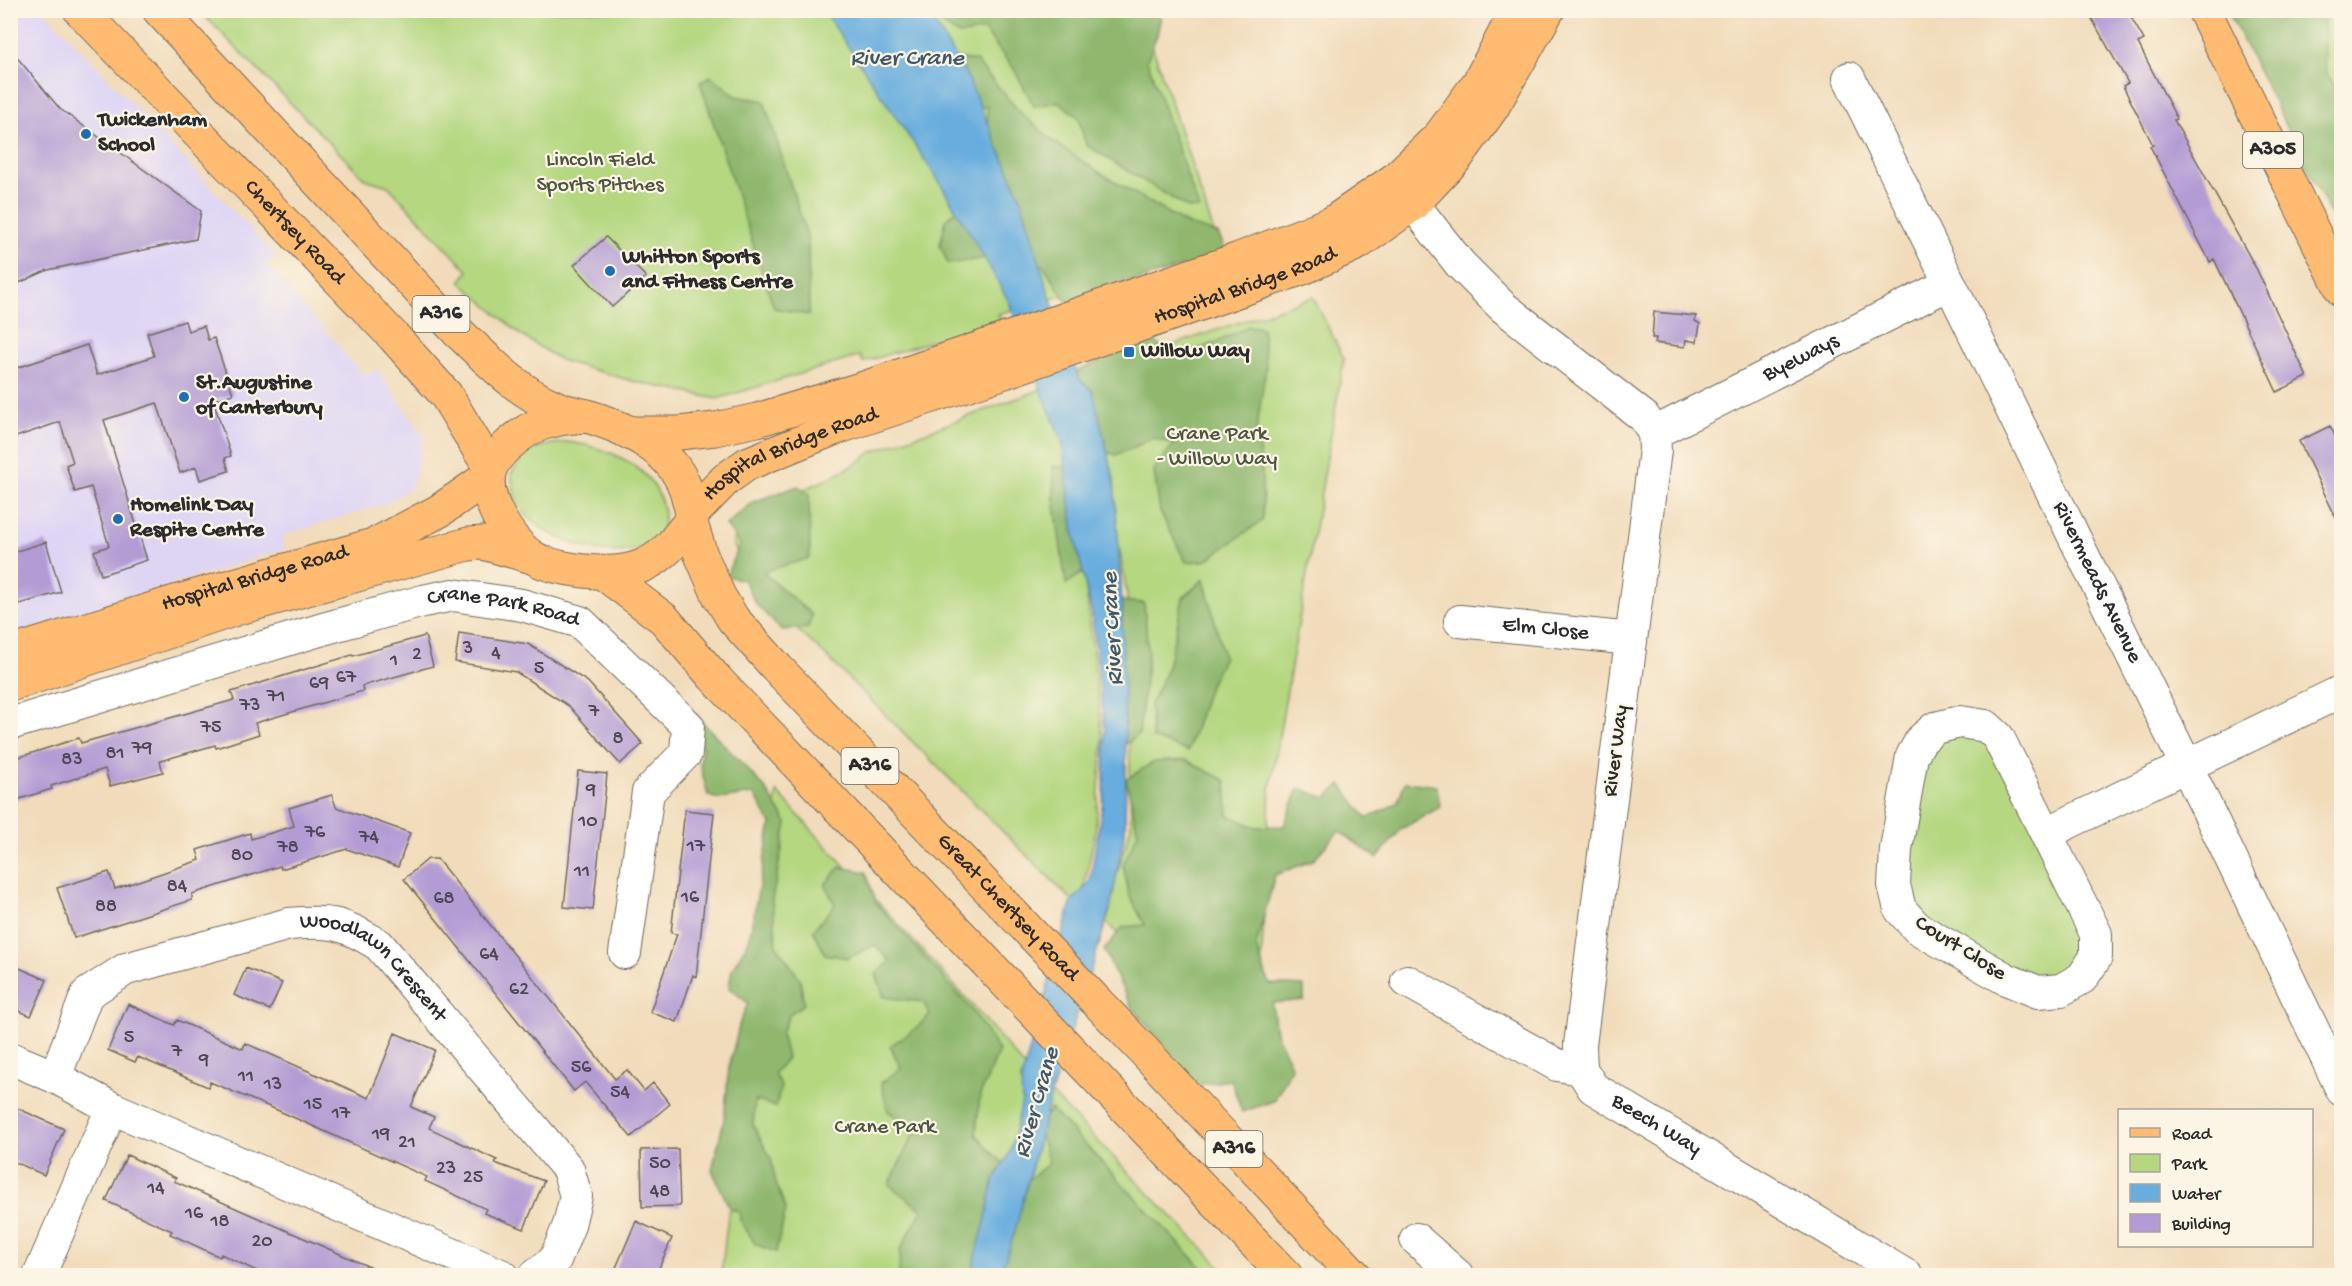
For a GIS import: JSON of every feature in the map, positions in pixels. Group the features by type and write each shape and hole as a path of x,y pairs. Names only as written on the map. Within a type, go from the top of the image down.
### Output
{"main road":[{"name":"Chertsey Road","path":"80,10 394,337 446,395 489,472"},
{"name":"A316","path":"159,10 459,333 509,380 557,408 587,416 611,423 630,433 657,450 674,467 686,487 691,517 671,547 642,566 603,573 573,569 532,557 512,537 493,507 489,472 501,452 534,426 560,418 587,416"},
{"name":"Hospital Bridge Road","path":"1404,192 1439,137 1473,91 1518,10"},
{"name":"Hospital Bridge Road","path":"691,517 726,479 747,464 989,362 1244,273 1332,223 1404,192 1456,157 1492,108 1548,10"},
{"name":"A305","path":"2204,10 2342,290"},
{"name":"Hospital Bridge Road","path":"630,433 679,433 735,425 864,388 989,362"},
{"name":"Hospital Bridge Road","path":"10,685 308,575 376,544 439,511 489,472"},
{"name":"Great Chertsey Road","path":"691,517 711,578 733,619 1355,1275"},
{"name":"Hospital Bridge Road","path":"10,653 308,575 468,544 483,543 532,557"},
{"name":"A316","path":"603,573 664,619 713,676 1286,1275"}],"street":[{"name":"Rivermeads Avenue","path":"1849,78 2187,767 2342,1090"},
{"path":"1404,192 1461,264 1503,307 1644,417 1654,433"},
{"name":"Byeways","path":"1654,433 1949,284"},
{"name":"River Way","path":"1581,1069 1580,1045 1655,450 1654,433"},
{"name":"Hospital Bridge Road","path":"308,575 323,629"},
{"name":"Crane Park Road","path":"323,629 453,595 522,605 580,622 688,726 686,753 648,792 625,952"},
{"name":"Elm Close","path":"1460,621 1631,639"},
{"path":"10,724 323,629"},
{"path":"2047,833 2342,691"},
{"name":"Court Close","path":"1960,722 1986,726 1992,731 1998,737 2047,833 2096,934 2096,957 2082,978 2061,990 2038,992 2006,979 1917,928 1900,909 1894,885 1896,849 1912,756 1921,740 1935,728 1960,722"},
{"name":"Woodlawn Crescent","path":"55,1077 87,994 126,969 289,924 317,921 348,926 379,945 568,1169 576,1196 569,1225 555,1260 535,1275"},
{"path":"1407,981 1557,1065 1581,1069"},
{"path":"10,1058 55,1077 112,1108 503,1275"},
{"name":"Beech Way","path":"1581,1069 1593,1088 1907,1275"},
{"path":"39,1275 112,1108"},
{"path":"1416,1239 1458,1275"}],"shaded area":[{"path":"11,11 44,11 278,258 266,263 363,374 378,370 424,437 412,487 388,503 283,535 284,549 11,635"}],"green space":[{"name":"Lincoln Field Sports Pitches","path":"200,11 1141,11 1220,251 998,314 1001,320 863,362 860,356 717,399 632,381 560,360 521,335 460,282 468,271 388,186 365,179"},
{"path":"934,11 1162,11 1157,35 1147,60 1199,209 1188,208 1086,145 1078,117 1059,102 1034,106 1014,69 984,30 959,35 936,20"},
{"path":"2228,11 2322,11 2326,73 2341,94 2341,227 2337,227"},
{"path":"2260,11 2341,11 2341,174"},
{"path":"954,58 976,61 1019,111 1054,142 1099,172 1186,224 1218,234 1224,246 1220,255 1067,302 1044,266 1013,254 948,264 940,245 946,219 980,192 988,128 987,106 971,109"},
{"path":"711,76 736,96 764,101 808,239 809,315 774,308 700,82"},
{"name":"Crane Park - Willow Way","path":"1313,297 1344,359 1270,789 1256,1071 1228,1047 1103,919 1131,827 1127,595 1101,431 1088,374"},
{"path":"1249,326 1262,328 1266,367 1256,433 1262,469 1263,520 1205,561 1186,562 1160,512 1154,470 1174,444 1154,438 1116,455 1079,443 1076,372 1135,344 1148,335 1174,358 1213,344"},
{"path":"1053,385 1084,570 1103,742 1095,833 1080,908 823,653 757,593 733,544 735,531 753,510 821,482 854,465 872,452"},
{"path":"568,442 598,448 612,454 626,461 650,480 658,493 664,512 663,528 657,538 644,547 628,551 590,548 554,535 527,516 514,491 511,474 523,458 535,449"},
{"path":"1053,466 1082,470 1090,568 1066,584 1054,499"},
{"path":"798,486 809,494 810,558 763,572 812,615 808,628 781,630 756,604 744,580 726,576 740,545 726,525 753,502"},
{"path":"1204,579 1224,657 1208,689 1188,751 1152,738 1150,705 1168,667 1183,598"},
{"path":"1105,600 1144,603 1148,654 1139,734 1123,746"},
{"path":"643,659 765,788 787,823 772,900 777,946 800,979 804,1004 790,1014 781,1033 787,1058 774,1073 781,1086 776,1107 755,1100 753,1125 771,1159 776,1184 786,1209 776,1252 756,1245 740,1220 739,1211 730,1209 712,1170 724,1120 729,1067 740,1022 748,1003 729,988 732,969 749,940 771,824 754,794 719,799 708,796 700,764 702,747 632,663"},
{"path":"1986,726 2096,934 2061,990 1917,928 1896,849 1921,740"},
{"path":"1186,760 1226,781 1228,815 1255,827 1284,826 1299,788 1326,798 1341,784 1367,819 1397,803 1405,782 1437,786 1440,807 1401,829 1377,858 1339,831 1313,860 1275,875 1256,946 1269,984 1304,986 1304,1000 1272,1003 1276,1033 1292,1068 1274,1101 1242,1112 1231,1080 1195,1085 1130,1004 1104,950 1123,927 1145,925 1129,895 1123,865 1138,833 1126,779 1154,762"},
{"name":"Crane Park","path":"777,792 977,1010 1022,1064 1229,1275 721,1276"},
{"path":"840,867 866,872 876,903 972,1010 999,1051 980,1095 976,1134 995,1156 1028,1180 1049,1163 1037,1126 1051,1109 1209,1275 899,1275 900,1250 922,1210 889,1185 915,1131 888,1111 881,1083 901,1068 890,1046 915,1029 930,1015 923,1002 884,997 876,974 890,961 875,945 848,958 825,954 813,930 835,905 825,884"}],"water":[{"name":"River Crane","path":"824,11 927,11 966,74 1020,196 1049,294 1079,379 1093,391 1114,479 1121,583 1126,764 1125,832 1110,910 1051,1094 1015,1231 1000,1275 971,1275 993,1182 1010,1152 1022,1102 1021,1080 1072,901 1090,882 1104,795 1105,731 1092,614 1074,534 1062,441 1009,302 937,178"}],"building":[{"path":"2106,10 2128,10 2144,40 2138,43 2177,119 2174,120 2257,270 2307,377 2277,392 2214,259 2210,262 2150,146 2153,145 2123,86 2128,83 2092,19"},
{"name":"Twickenham School","path":"10,49 60,109 201,211 196,239 48,270 10,287"},
{"name":"Whitton Sports and Fitness Centre","path":"606,237 646,277 612,307 574,265"},
{"path":"1654,312 1696,316 1695,321 1700,324 1697,342 1686,340 1685,347 1655,343 1656,338 1652,338"},
{"path":"185,321 188,331 204,326 208,340 214,338 233,394 213,400 231,456 225,458 229,471 200,480 196,467 180,473 157,403 104,420 147,560 101,575 94,551 109,546 91,487 75,492 66,465 73,462 60,422 10,439 10,370 87,345 97,375 154,356 147,333"},
{"path":"2330,426 2342,449 2342,530 2299,441"},
{"path":"46,542 61,592 10,607 10,553"},
{"path":"459,633 528,644 588,682 643,744 620,764 569,706 516,672 455,662"},
{"path":"425,636 433,666 362,686 363,691 255,723 259,734 216,748 215,745 160,761 163,772 110,786 105,769 10,802 10,760 79,738 81,743 234,700 231,692 352,655"},
{"path":"578,771 607,774 593,910 564,907"},
{"path":"332,795 336,807 410,833 398,867 347,849 281,869 280,866 192,894 192,900 74,938 57,888 109,872 115,889 200,860 197,850 250,833 251,839 294,826 289,808"},
{"path":"685,810 714,813 696,977 693,975 677,1022 650,1012 677,934 671,933"},
{"path":"428,859 437,859 615,1079 627,1070 644,1091 653,1083 670,1104 631,1137 585,1082 574,1091 404,879"},
{"path":"10,964 47,980 31,1016 10,1007"},
{"path":"246,968 282,983 270,1010 234,995"},
{"path":"128,1004 174,1025 177,1020 243,1049 245,1043 369,1098 395,1033 435,1050 411,1107 434,1117 429,1128 497,1160 495,1163 544,1181 524,1229 484,1213 486,1209 425,1181 427,1177 277,1110 210,1082 208,1087 138,1057 135,1062 108,1050"},
{"path":"10,1105 64,1129 44,1175 10,1160"},
{"path":"678,1149 680,1206 642,1207 641,1150"},
{"path":"127,1155 176,1178 174,1181 388,1275 265,1275 221,1254 220,1257 170,1234 172,1231 106,1201"},
{"path":"636,1221 672,1238 656,1275 627,1275 615,1270"}],"place":[{"name":"Twickenham School","path":"86,134"},
{"name":"Whitton Sports and Fitness Centre","path":"610,271"},
{"name":"Willow Way","path":"1129,352"},
{"name":"St.Augustine of Canterbury","path":"184,397"},
{"name":"Homelink Day Respite Centre","path":"118,519"}]}
